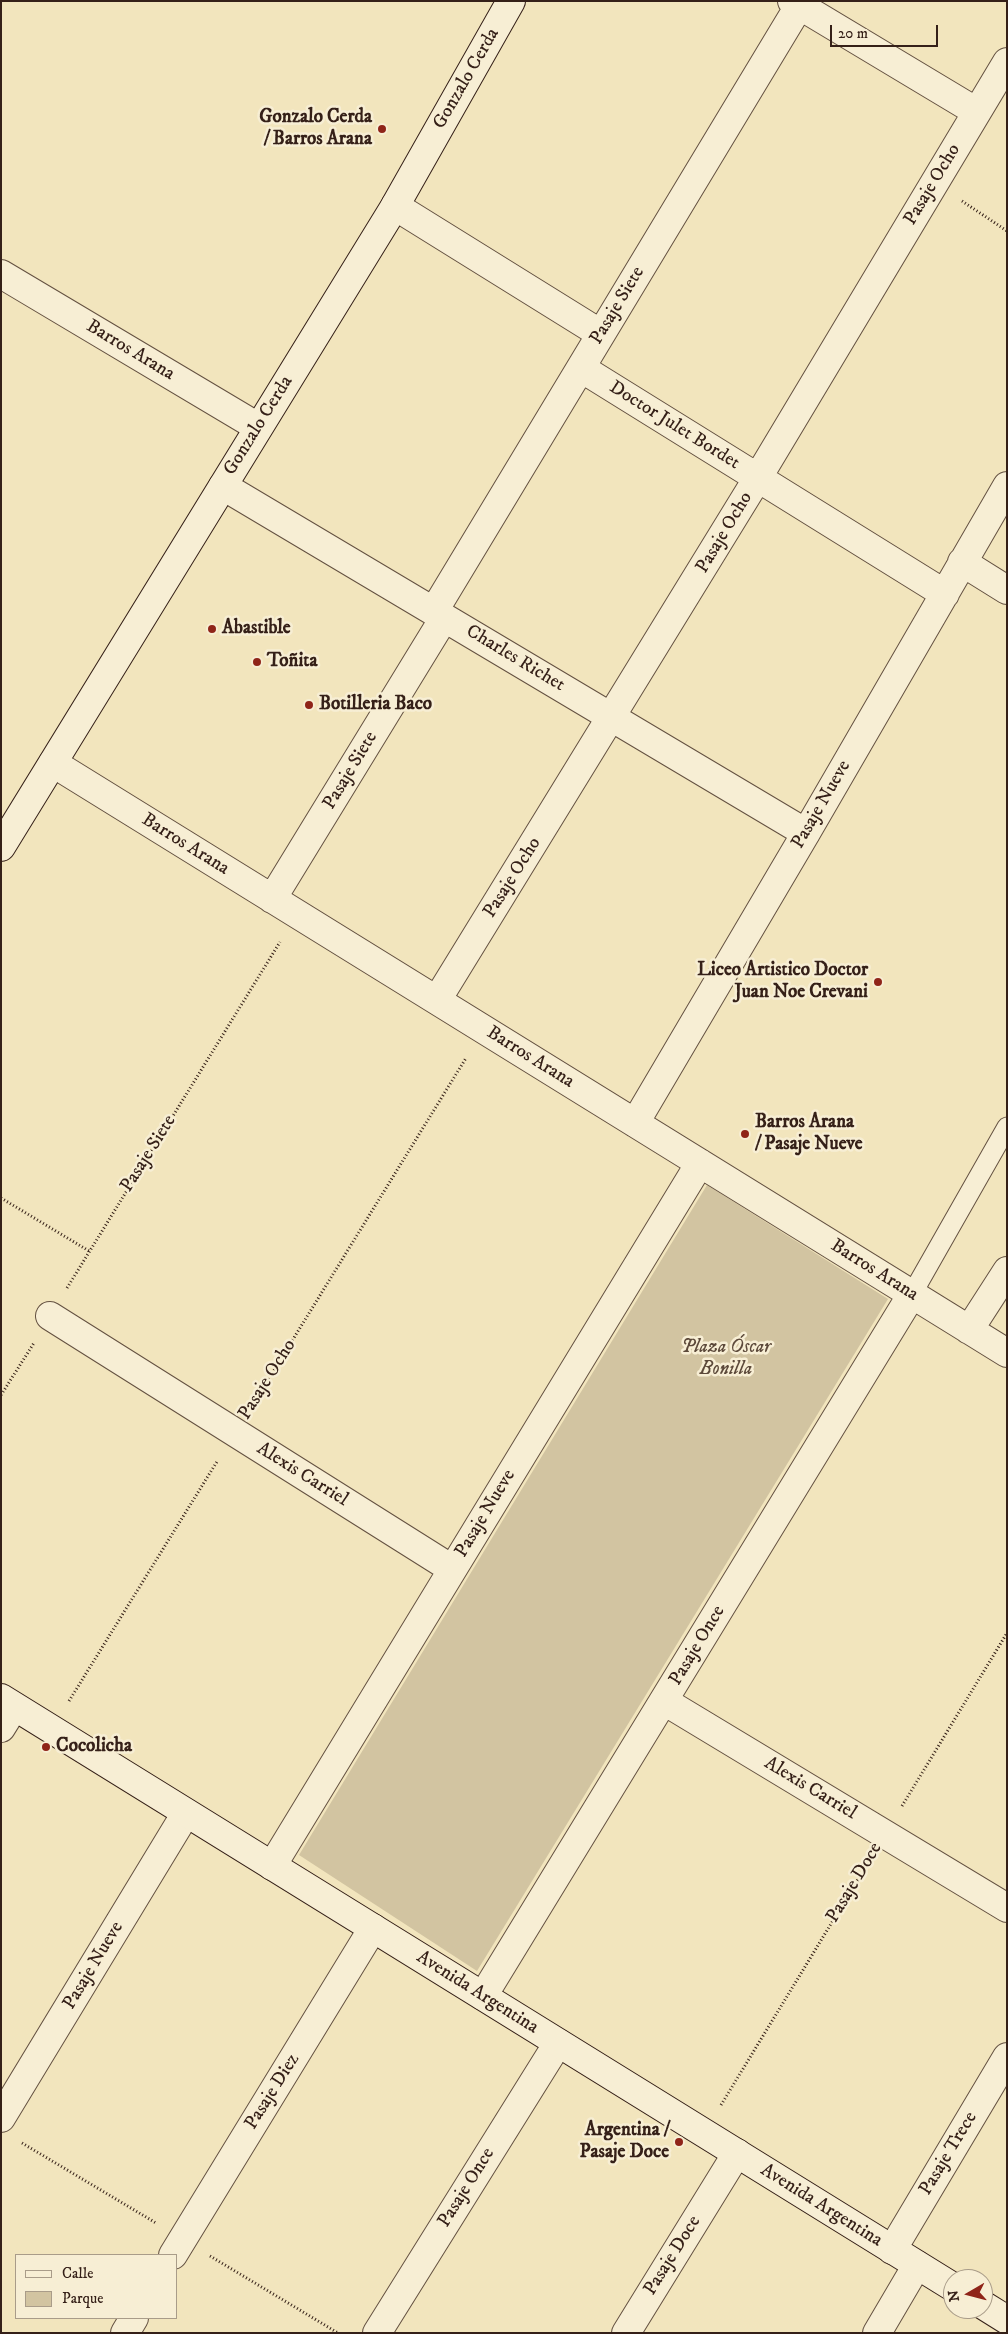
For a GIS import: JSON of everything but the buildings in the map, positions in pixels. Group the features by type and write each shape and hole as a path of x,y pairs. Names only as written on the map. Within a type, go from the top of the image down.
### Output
{"street":[{"name":"Gonzalo Cerda","path":"1,847 395,206 511,1"},
{"path":"798,3 977,112"},
{"name":"Pasaje Siete","path":"272,899 581,368 798,3"},
{"name":"Pasaje Ocho","path":"437,1000 757,479 1007,62"},
{"path":"395,206 602,334"},
{"name":"Barros Arana","path":"5,285 258,428"},
{"name":"Doctor Julet Bordet","path":"581,368 945,594"},
{"name":"Charles Richet","path":"223,486 806,833"},
{"name":"Pasaje Nueve","path":"635,1123 1007,486"},
{"path":"962,562 1007,590"},
{"name":"Barros Arana","path":"53,763 1007,1353"},
{"name":"Pasaje Nueve","path":"272,1866 700,1163"},
{"path":"969,1330 1007,1271"},
{"name":"Pasaje Once","path":"483,1996 912,1294"},
{"name":"Alexis Carriel","path":"50,1316 452,1569"},
{"name":"Alexis Carriel","path":"664,1700 1007,1908"},
{"name":"Avenida Argentina","path":"6,1711 52,1730 943,2281"},
{"name":"Pasaje Nueve","path":"1,2118 186,1813"},
{"name":"Pasaje Diez","path":"173,2254 373,1928"},
{"name":"Pasaje Once","path":"377,2333 558,2043"},
{"name":"Pasaje Trece","path":"892,2250 1007,2058"},
{"name":"Pasaje Doce","path":"626,2333 737,2153"},
{"path":"877,2333 917,2265"},
{"path":"993,2312 1007,2320"},
{"path":"125,2333 133,2319"}],"lane":[{"path":"912,1294 1007,1127"}],"path":[{"path":"935,182 1007,231"},
{"name":"Pasaje Siete","path":"1,1395 297,914"},
{"name":"Pasaje Ocho","path":"52,1730 484,1030"},
{"path":"1,1198 89,1252"},
{"name":"Pasaje Doce","path":"704,2133 1007,1634"}],"green space":[{"name":"Plaza Óscar Bonilla","path":"707,1185 888,1299 477,1971 299,1855"}],"place":[{"name":"Gonzalo Cerda / Barros Arana","path":"382,129"},
{"name":"Abastible","path":"212,629"},
{"name":"Toñita","path":"257,662"},
{"name":"Botilleria Baco","path":"309,705"},
{"name":"Liceo Artistico Doctor Juan Noe Crevani","path":"878,982"},
{"name":"Barros Arana / Pasaje Nueve","path":"745,1134"},
{"name":"Cocolicha","path":"46,1747"},
{"name":"Argentina / Pasaje Doce","path":"679,2142"}]}
